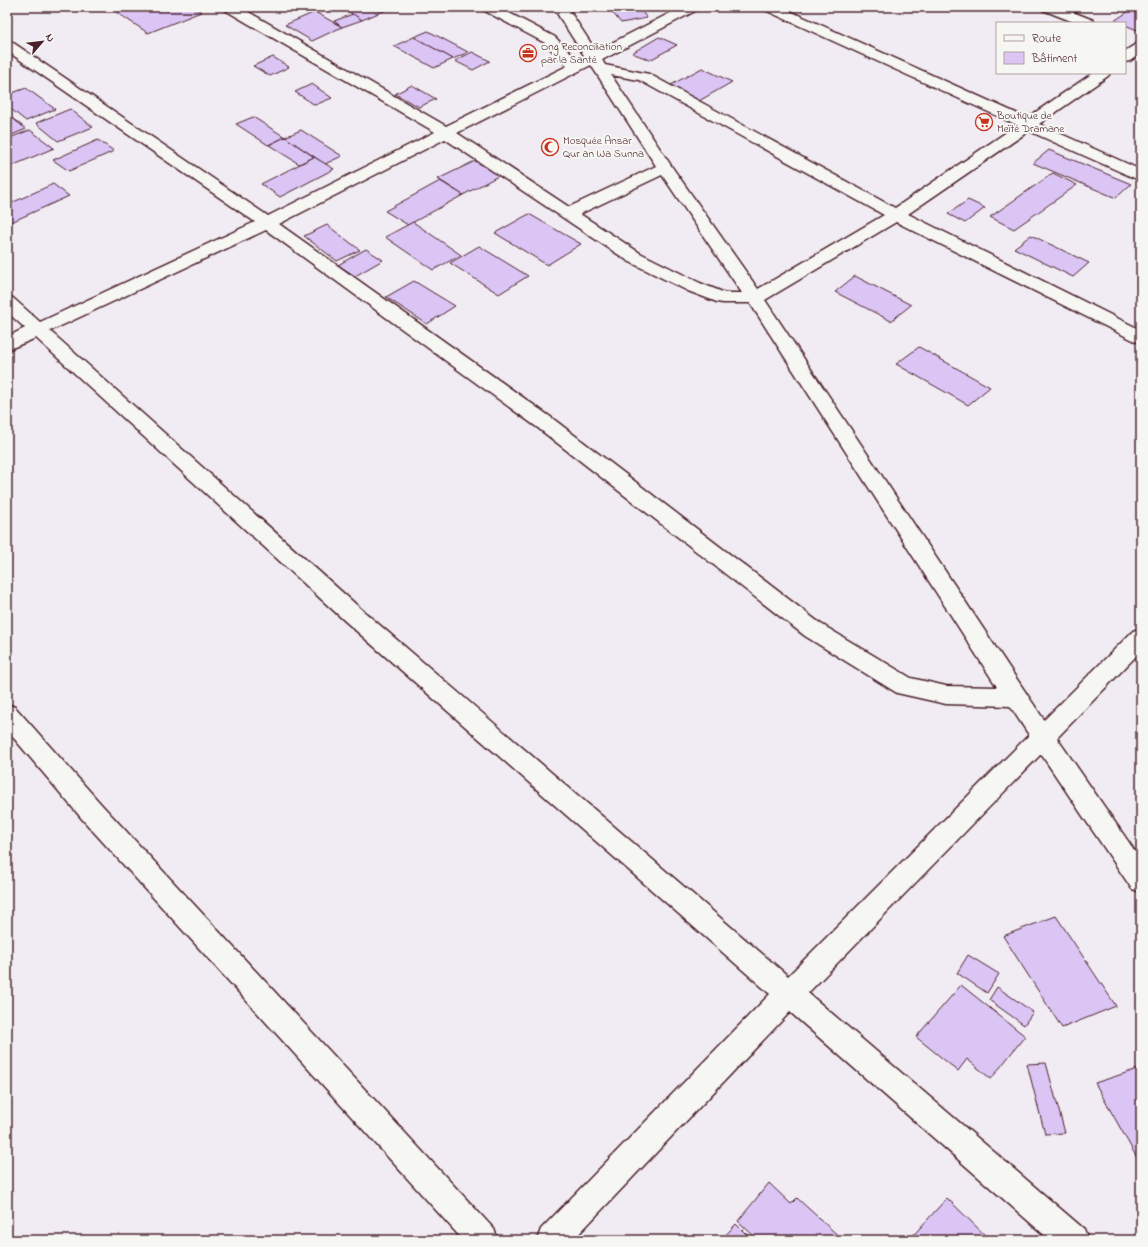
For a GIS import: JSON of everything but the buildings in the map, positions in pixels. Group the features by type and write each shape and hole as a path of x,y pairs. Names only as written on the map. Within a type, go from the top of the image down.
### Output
{"street":[{"path":"230,7 446,132 634,257 694,287 723,298 755,298 896,215 1102,74"},
{"path":"488,7 550,40 590,64 644,77 896,215 1141,337"},
{"path":"560,7 590,64 665,168 755,298 1016,697 1044,736 1141,881"},
{"path":"7,344 267,223 446,132 590,64 692,7"},
{"path":"770,7 1141,176"},
{"path":"1048,7 1086,22"},
{"path":"1126,57 1137,44"},
{"path":"7,45 267,223 545,423 813,630 905,686 946,696 1016,697"},
{"path":"569,213 665,168"},
{"path":"7,302 353,615 1073,1240"},
{"path":"552,1240 789,994 1141,637"},
{"path":"7,714 92,812 483,1240"}],"place":[{"name":"Ong Reconciliation par la Santé","path":"528,53"},
{"name":"Boutique de Meïté Dramane","path":"984,122"},
{"name":"Mosquée Ansar Qur an Wa Sunna","path":"550,147"}]}
